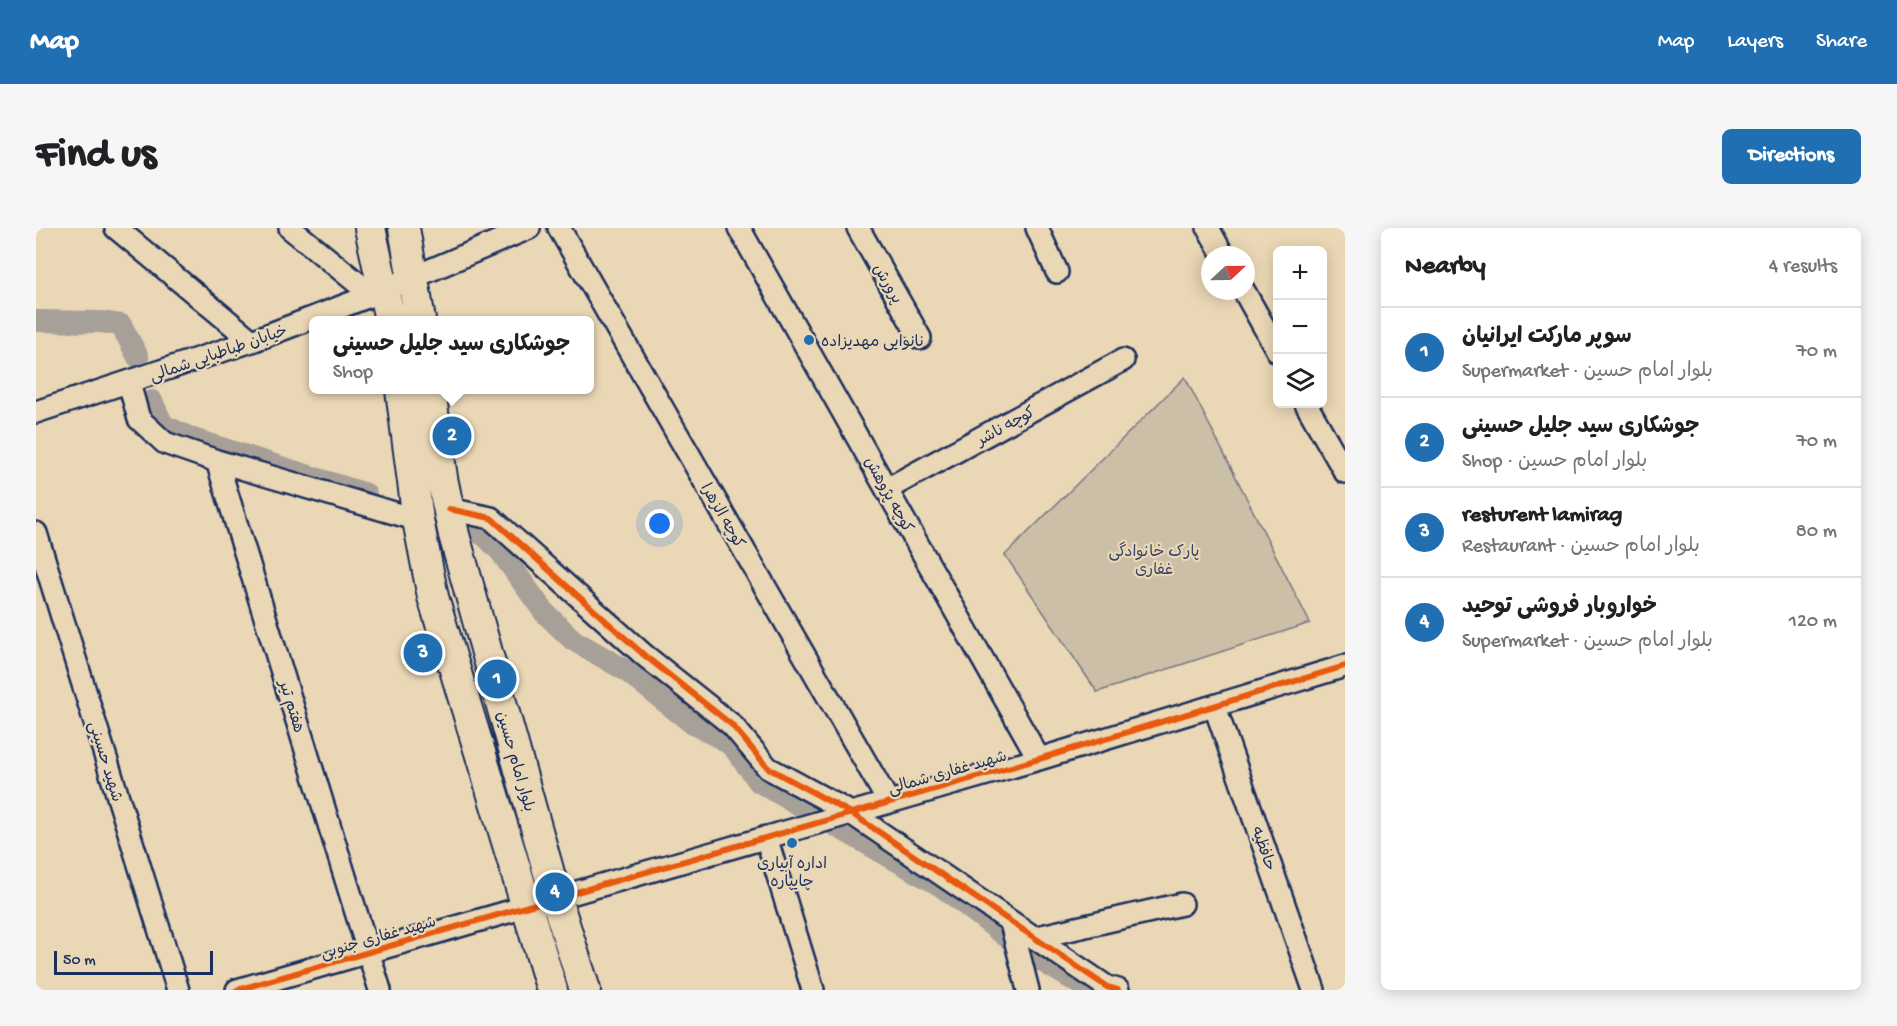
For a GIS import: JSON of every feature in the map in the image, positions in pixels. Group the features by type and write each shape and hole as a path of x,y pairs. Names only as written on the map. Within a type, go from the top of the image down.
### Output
{"street":[{"path":"116,228 252,341"},
{"path":"290,228 379,293"},
{"path":"370,228 379,293 388,316"},
{"path":"404,228 419,316"},
{"name":"خیابان طباطبایی شمالی","path":"318,316 379,293 529,228"},
{"name":"کوچه الزهرا","path":"559,228 888,801"},
{"name":"کوچه پژوهش","path":"740,228 1040,759"},
{"name":"پرورش","path":"858,228 920,338"},
{"path":"1037,228 1057,272"},
{"path":"1208,228 1218,246"},
{"path":"1249,300 1273,343"},
{"name":"خیابان طباطبایی شمالی","path":"36,411 129,383 309,319"},
{"name":"کوچه ناشر","path":"888,489 1124,360"},
{"path":"129,383 139,419 165,443 217,461 418,520"},
{"name":"بلوار امام حسین","path":"401,394 418,520 433,597 552,990"},
{"name":"بلوار امام حسین","path":"431,394 448,509 478,626 556,898 585,990"},
{"path":"1308,408 1345,472"},
{"name":"هفتم تیر","path":"217,461 380,990"},
{"path":"448,509 490,518 644,655 732,725 768,768 851,813 1033,938 1107,987 1118,990"},
{"name":"شهید حسینی","path":"36,533 178,990"},
{"name":"شهید غفاری شمالی","path":"556,898 1040,759 1345,666"},
{"name":"حافظیه","path":"1215,707 1314,990"},
{"path":"766,837 813,990"},
{"name":"شهید غفاری جنوبی","path":"237,990 556,898"},
{"path":"1033,938 1182,904"},
{"path":"1011,923 1028,990"}],"green space":[{"name":"پارک خانوادگی غفاری","path":"1185,377 1310,623 1097,692 1005,555"}],"waterway":[{"path":"36,321 101,322 121,325 138,357"},
{"path":"152,401 163,425 193,439 366,494"},
{"path":"469,527 485,536 500,551 544,612 573,640 625,670 693,724 724,740 734,748 759,782 941,886 1012,941"},
{"path":"1030,954 1090,990"}],"cycle path":[{"path":"449,509 491,518 644,655 732,725 768,768 851,813 1107,987 1118,990"},
{"path":"237,990 1039,759 1345,666"}],"place":[{"name":"نانوایی مهدیزاده","path":"809,340"},
{"name":"جوشکاری سید جلیل حسینی","path":"452,436"},
{"name":"resturent lamirag","path":"423,653"},
{"name":"سوپر مارکت ایرانیان","path":"497,679"},
{"name":"اداره آبیاری چایپاره","path":"792,843"},
{"name":"خواروبار فروشی توحید","path":"555,892"}]}
